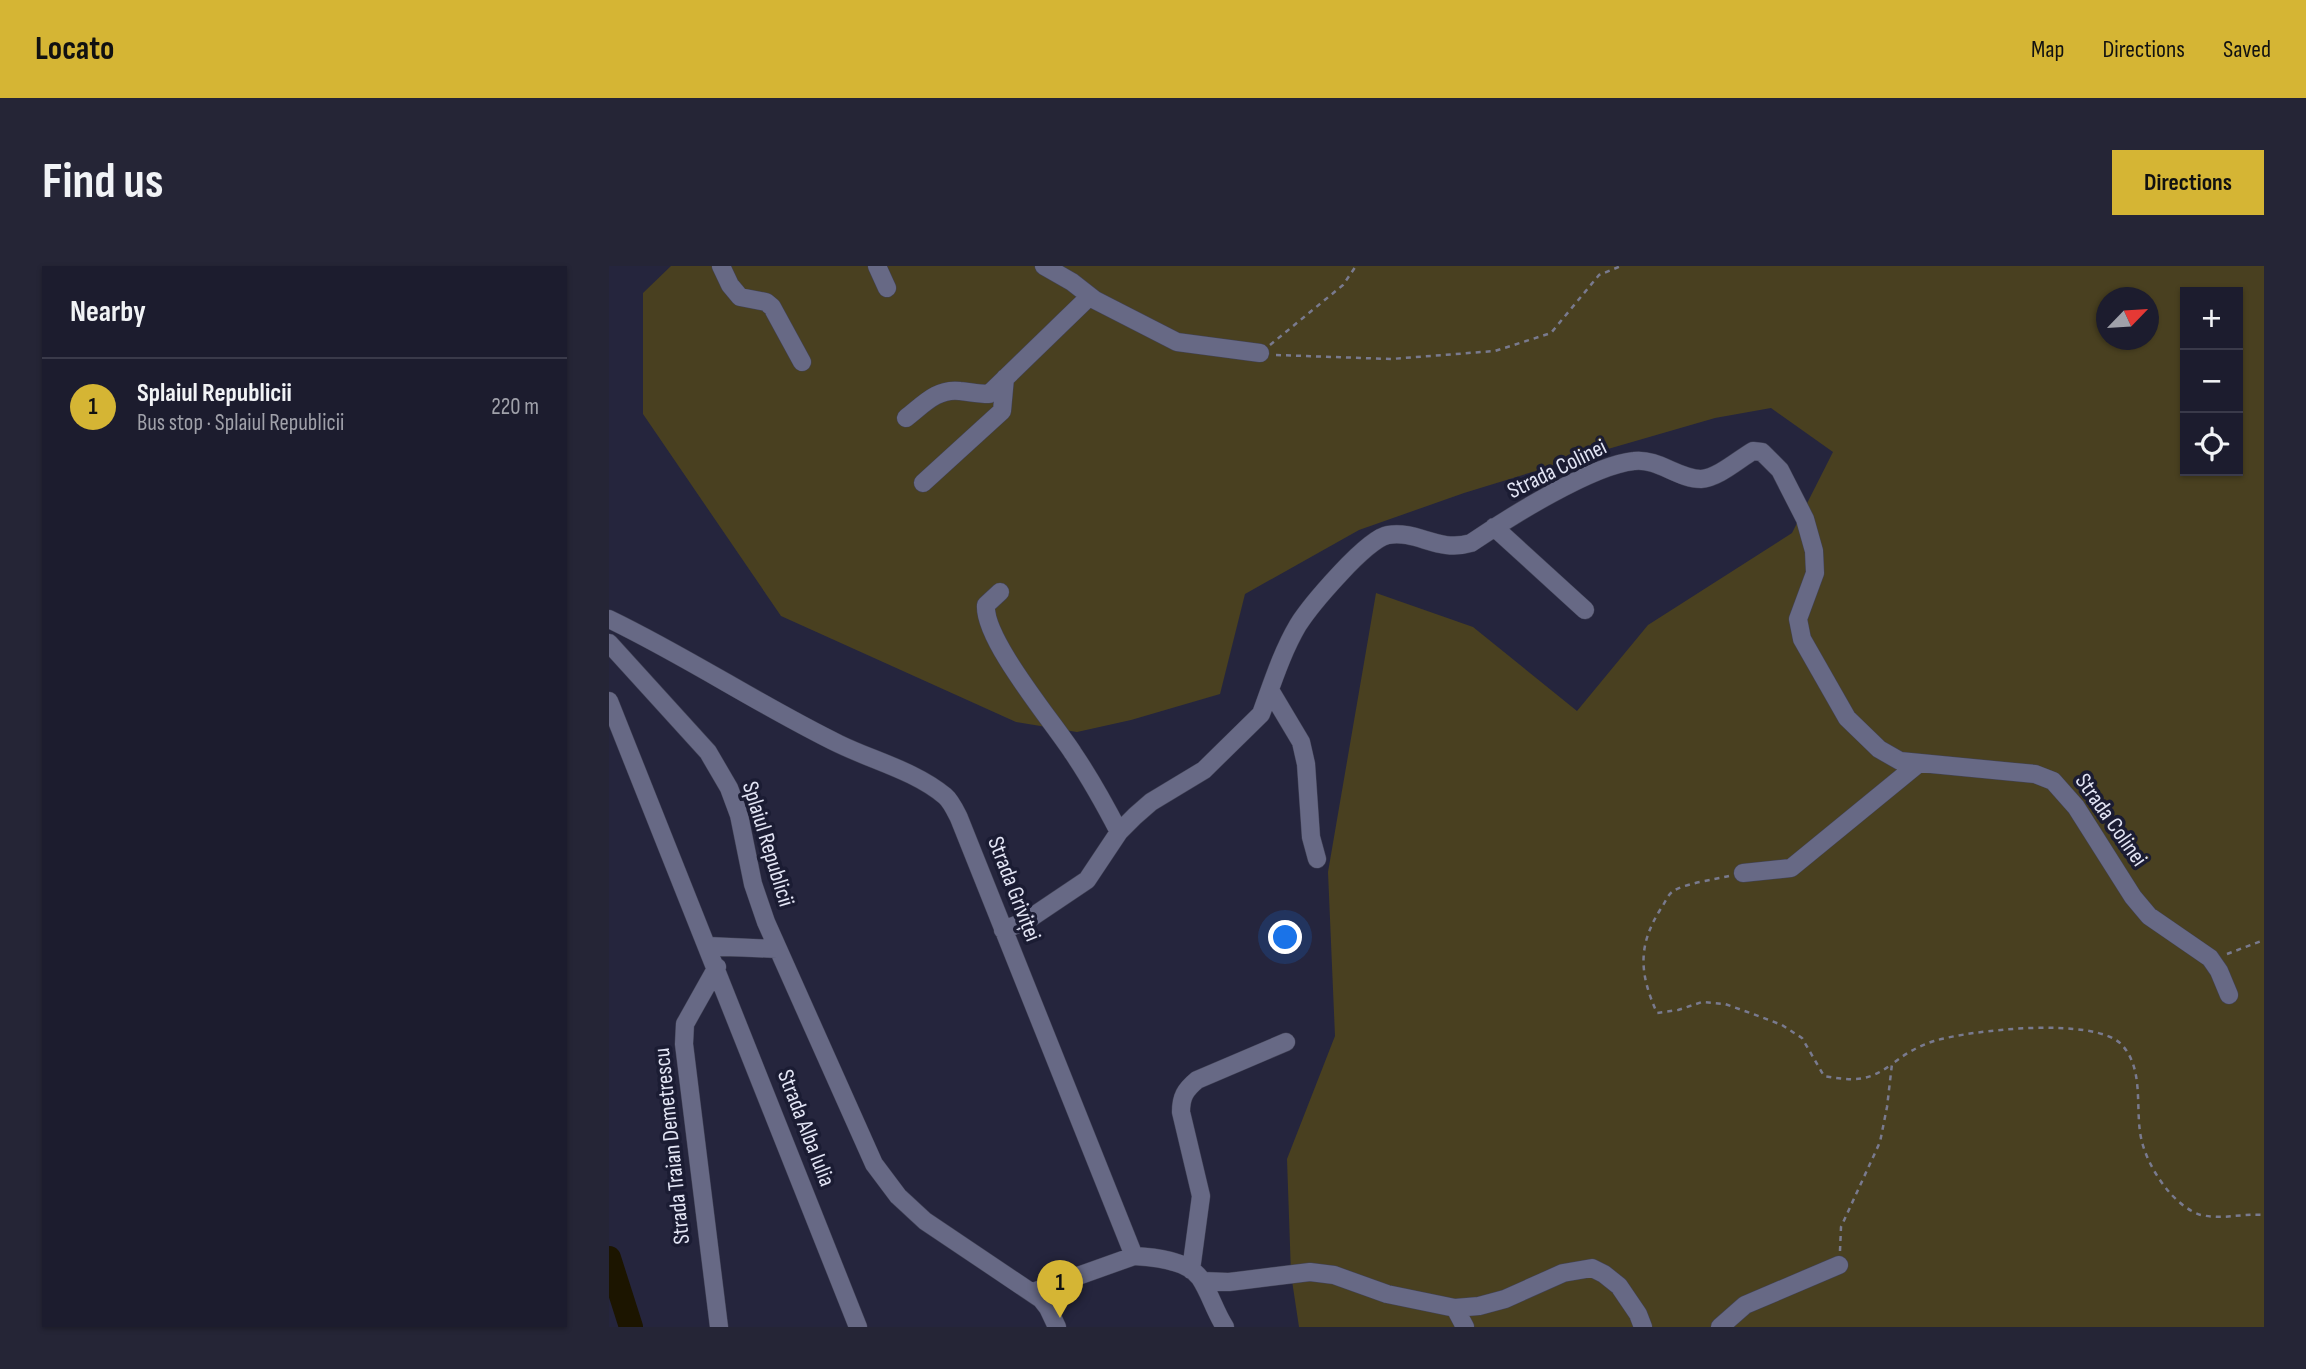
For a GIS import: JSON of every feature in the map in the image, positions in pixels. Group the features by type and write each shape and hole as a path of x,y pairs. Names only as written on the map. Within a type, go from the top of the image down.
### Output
{"street":[{"path":"721,266 730,285 740,297 766,302 772,307 802,362"},
{"path":"877,266 887,288"},
{"path":"1044,266 1126,317 1177,342 1259,353"},
{"path":"906,418 936,394 959,391 974,395 989,394 1090,296"},
{"path":"923,483 1002,411 1005,378"},
{"name":"Strada Colinei","path":"1003,930 1026,921 1087,880 1119,832 1151,802 1204,770 1233,743 1261,713 1299,624 1352,560 1371,542 1385,535 1397,535 1445,547 1458,547 1471,543 1494,527 1605,469 1634,461 1651,462 1690,477 1703,479 1753,451 1762,452 1780,470 1805,519 1814,551 1815,573 1798,619 1802,639 1847,718 1879,749 1900,761 2035,774 2053,781 2092,829 2133,897 2149,916 2210,958"},
{"path":"1494,527 1585,610"},
{"path":"1000,592 986,605 992,629 1033,699 1086,773 1119,832"},
{"name":"Strada Griviței","path":"609,619 660,644 757,701 841,745 895,767 944,795 959,818 1134,1256"},
{"name":"Splaiul Republicii","path":"609,643 708,752 729,789 739,815 753,884 777,949 874,1164 885,1182 925,1222 1033,1292 1048,1308 1057,1327"},
{"path":"1269,690 1301,742 1306,764 1311,836 1317,859"},
{"name":"Strada Alba Iulia","path":"609,701 858,1327"},
{"path":"1743,873 1791,867 1918,764"},
{"path":"708,946 777,949"},
{"path":"2210,958 2229,995"},
{"name":"Strada Traian Demetrescu","path":"716,967 685,1024 684,1044 719,1327"},
{"path":"1225,1327 1196,1275 1201,1196 1181,1112 1181,1099 1187,1088 1197,1080 1286,1042"},
{"path":"1033,1292 1134,1256 1163,1259 1196,1275 1229,1282 1310,1272 1334,1275 1387,1294 1455,1308 1479,1306 1505,1299 1563,1273 1592,1268 1604,1273 1619,1286 1638,1314 1643,1327"},
{"path":"1720,1327 1745,1305 1839,1265"},
{"path":"1455,1308 1465,1327"}],"path":[{"path":"1259,353 1343,285 1356,266"},
{"path":"1259,353 1309,358 1391,359 1495,351 1551,333 1599,275 1621,266"},
{"path":"1743,873 1672,892 1652,923 1642,969 1647,991 1657,1013 1702,1002 1725,1004 1773,1022 1802,1038 1824,1076 1853,1081 1879,1074 1908,1052 1936,1041 2025,1028 2075,1028 2099,1033 2121,1043 2133,1061 2140,1133 2145,1151 2161,1182 2174,1198 2196,1214 2225,1219 2264,1214"},
{"path":"2210,958 2264,940"},
{"path":"1839,1265 1841,1227 1879,1142 1887,1107 1892,1064"}],"shaded area":[{"path":"671,266 2264,266 2264,1327 1299,1327 1291,1274 1287,1159 1335,1036 1328,872 1376,593 1473,627 1577,711 1648,625 1792,533 1833,452 1771,408 1715,418 1601,451 1464,493 1359,530 1245,594 1220,694 1131,720 1077,732 1016,722 781,616 643,414 643,293"}],"waterway":[{"path":"609,1258 631,1327"}],"place":[{"name":"Splaiul Republicii","path":"1060,1318"}]}
